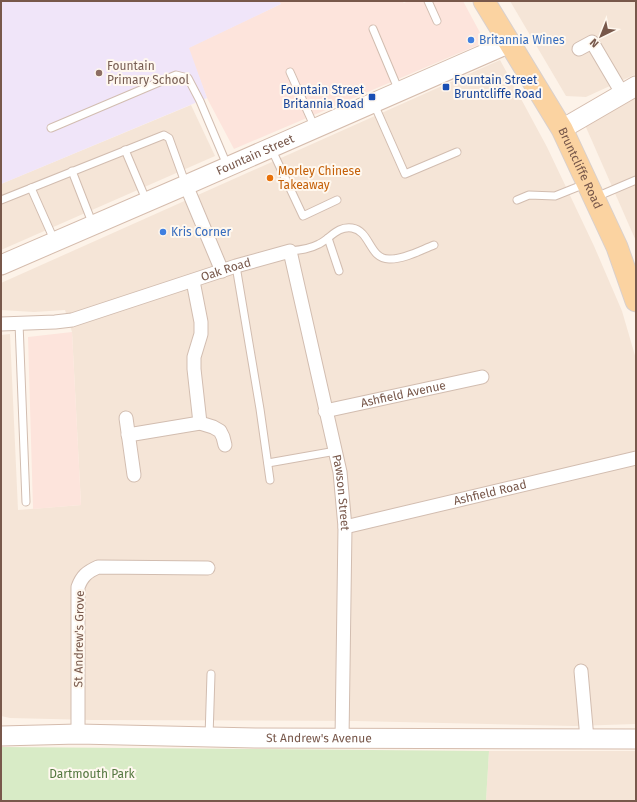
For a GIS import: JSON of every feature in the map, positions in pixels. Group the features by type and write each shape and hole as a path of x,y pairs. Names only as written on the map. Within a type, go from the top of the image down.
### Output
{"main road":[{"name":"Bruntcliffe Road","path":"484,1 562,129 617,247 636,301"}],"street":[{"path":"562,129 629,90 592,42 579,50"},
{"name":"Fountain Street","path":"2,263 93,226 374,104 510,43"},
{"path":"186,185 222,271"},
{"name":"Oak Road","path":"1,324 72,320 236,266 290,251"},
{"name":"Pawson Street","path":"290,251 340,472 345,528 342,739"},
{"path":"193,281 201,322 201,334 194,357 200,423"},
{"name":"Ashfield Avenue","path":"326,411 482,377"},
{"path":"126,418 134,475"},
{"path":"128,435 200,423 220,431 225,445"},
{"name":"Ashfield Road","path":"345,528 636,458"},
{"name":"St Andrew's Grove","path":"78,734 78,587 81,579 87,572 98,567 208,568"},
{"path":"581,672 587,738"},
{"name":"St Andrew's Avenue","path":"1,736 78,734 342,739 636,739"}],"lane":[{"path":"428,1 437,21"},
{"path":"372,29 399,92"},
{"path":"290,72 315,129"},
{"path":"51,128 176,75 188,78 200,101 228,167"},
{"path":"374,104 405,174 457,152"},
{"path":"1,200 164,135 169,138 186,185"},
{"path":"271,148 303,216 337,200"},
{"path":"125,150 147,202"},
{"path":"72,171 93,226"},
{"path":"516,200 529,195 556,196 636,180"},
{"path":"31,188 55,242"},
{"name":"Oak Road","path":"290,251 306,249 319,244 341,229 353,228 366,237 374,252 389,260 399,258 434,245"},
{"path":"328,238 339,271"},
{"path":"236,266 260,408 270,480"},
{"path":"19,323 26,502"},
{"path":"268,463 336,451"},
{"path":"209,737 211,674"}],"shaded area":[{"name":"Fountain Primary School","path":"1,1 279,1 281,4 189,48 207,98 1,184"},
{"path":"279,1 402,1 404,3 408,1 463,1 485,42 234,149 207,98 188,48 281,4"},
{"path":"510,1 636,1 636,74 586,97 566,96"},
{"path":"500,60 547,147 594,246 622,311 636,359 636,724 574,726 355,721 92,720 10,718 1,716 1,335 10,334 18,510 81,505 72,332 65,310 34,312 1,310 1,283"},
{"path":"636,97 636,241 585,125"},
{"path":"191,105 215,156 1,250 1,184"},
{"path":"72,332 81,505 33,509 28,337"},
{"path":"489,751 636,751 636,801 486,801"}],"green space":[{"name":"Dartmouth Park","path":"1,747 489,751 486,801 1,801"}],"place":[{"name":"Britannia Wines","path":"471,40"},
{"name":"Fountain Primary School","path":"99,73"},
{"name":"Fountain Street Bruntcliffe Road","path":"446,87"},
{"name":"Fountain Street Britannia Road","path":"372,97"},
{"name":"Morley Chinese Takeaway","path":"270,178"},
{"name":"Kris Corner","path":"163,232"}]}
